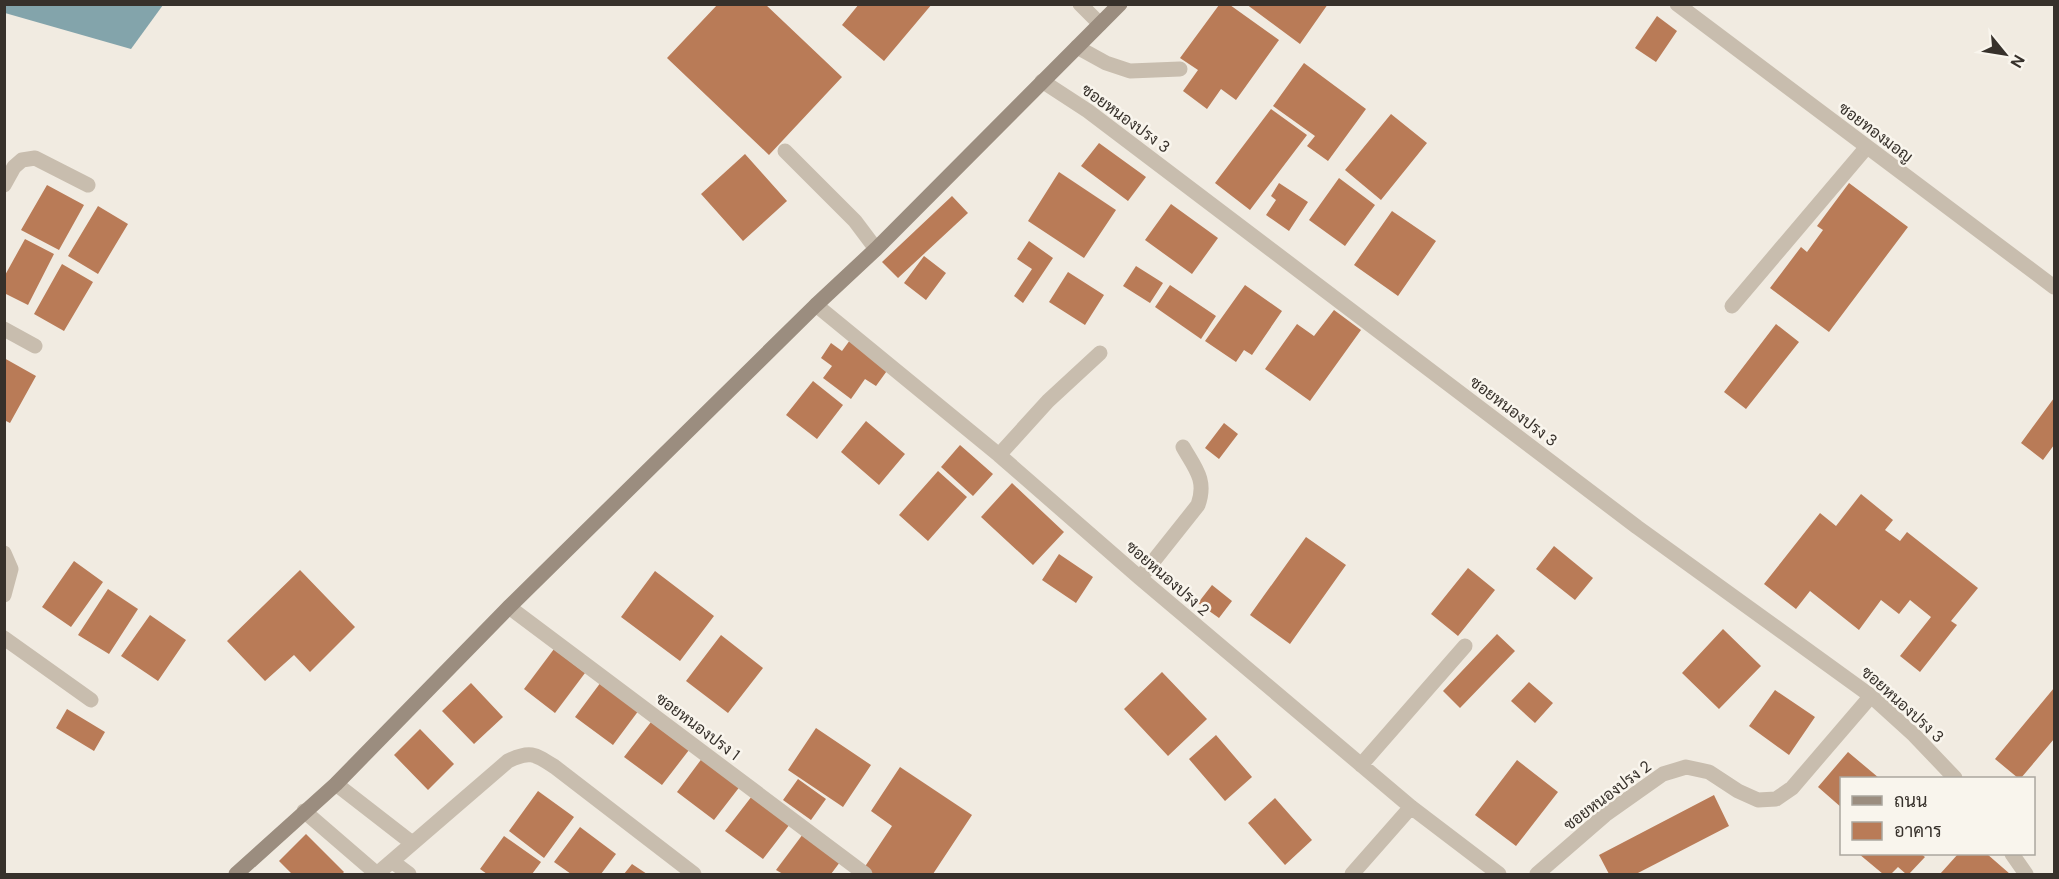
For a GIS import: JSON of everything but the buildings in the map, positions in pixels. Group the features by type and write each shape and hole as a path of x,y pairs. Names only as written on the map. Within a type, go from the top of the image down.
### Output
{"street":[{"path":"1080,4 1100,24"},
{"path":"236,874 336,784 509,607 816,305 876,249 1120,4"},
{"name":"ซอยทองมอญ","path":"1677,4 1866,148 2055,287"},
{"path":"1077,47 1106,63 1130,71 1180,69"},
{"name":"ซอยหนองปรง 3","path":"1042,81 1088,111 1637,527 1871,696 1914,735 1954,777"},
{"path":"1732,306 1866,148"},
{"path":"785,151 855,221 876,249"},
{"path":"4,185 14,167 22,160 35,158 88,185"},
{"name":"ซอยหนองปรง 2","path":"816,305 999,455 1140,578 1411,807 1499,874"},
{"path":"4,329 35,346"},
{"path":"999,455 1048,401 1100,353"},
{"path":"1140,578 1198,505 1202,492 1201,478 1183,447"},
{"path":"4,553 11,569 4,595"},
{"name":"ซอยหนองปรง 1","path":"509,607 865,874"},
{"path":"4,638 91,700"},
{"path":"1361,765 1465,646"},
{"name":"ซอยหนองปรง 2","path":"1537,874 1605,816 1663,774 1686,767 1698,769 1709,772 1738,791 1758,800 1776,799 1792,789 1871,696"},
{"path":"304,811 377,874 508,761 524,754 537,755 694,874"},
{"path":"336,784 412,843"},
{"path":"1352,874 1411,807"},
{"path":"2013,855 2026,874"},
{"path":"393,862 409,874"}],"water":[{"path":"4,5 163,5 131,49 5,13"}]}
